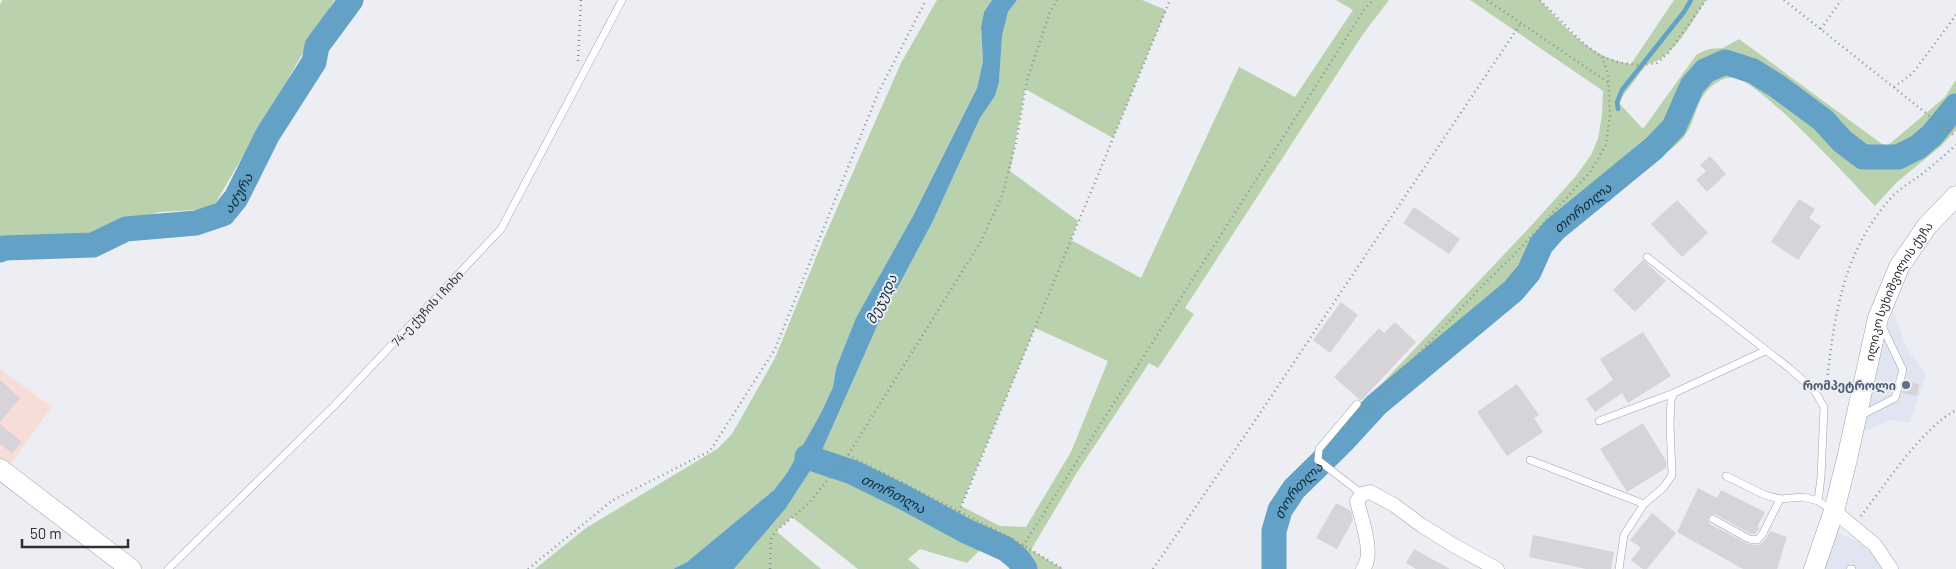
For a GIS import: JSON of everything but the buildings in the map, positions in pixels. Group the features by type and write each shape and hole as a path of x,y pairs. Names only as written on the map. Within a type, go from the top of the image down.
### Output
{"main road":[{"name":"ილიკო სუხიშვილის ქუჩა","path":"1814,569 1826,506 1856,419 1878,318 1899,267 1927,226 1956,196"},
{"path":"0,469 131,569"}],"street":[{"path":"1363,569 1367,564 1367,543 1360,498 1370,492 1394,505 1420,525 1497,569"},
{"path":"1826,506 1854,525 1875,544 1891,569"}],"lane":[{"name":"74-ე ქუჩის I ჩიხი","path":"168,569 335,405 501,229 622,0"},
{"path":"1647,257 1789,368 1814,390 1824,407 1821,477 1826,506"},
{"path":"1856,419 1895,398 1904,370 1878,318"},
{"path":"1599,421 1674,393 1765,351"},
{"path":"1619,569 1624,535 1644,504 1664,487 1672,475 1670,424 1671,400 1674,393"},
{"path":"1357,404 1319,448 1318,460 1360,498"},
{"path":"1530,460 1644,504"},
{"path":"1726,476 1765,495 1780,499 1803,497 1826,506"},
{"path":"1713,519 1749,540 1757,540 1762,535 1780,499"}],"path":[{"path":"580,77 577,55 581,0"},
{"path":"528,569 613,500 710,451 775,349 878,94 926,0"},
{"path":"770,569 772,539 776,531 809,503 848,456 958,281 994,216 1010,171 1027,80 1050,12 1057,0"},
{"path":"959,512 1170,0"},
{"path":"1023,546 1354,25 1373,0"},
{"path":"1487,0 1609,83"},
{"path":"1540,0 1584,44 1602,57 1622,63 1640,65 1657,63 1668,53 1681,38 1706,0"},
{"path":"1784,0 1956,137"},
{"path":"1821,29 1841,0"},
{"path":"1894,88 1913,73 1956,15"},
{"path":"1153,569 1250,428 1521,23"},
{"path":"1361,414 1514,256 1590,172 1606,145 1610,115 1608,73 1602,57"},
{"path":"1824,407 1832,338 1843,283 1866,230 1892,196 1936,163 1956,145"},
{"path":"1854,525 1914,447 1936,425 1956,410"},
{"path":"848,456 959,512 1063,569"}],"shaded area":[{"path":"1893,311 1907,349 1926,374 1910,423 1891,420 1861,433 1877,359"},
{"path":"0,369 52,407 9,466 0,459"},
{"path":"1835,532 1862,543 1884,569 1822,569"}],"green space":[{"path":"3,0 334,0 212,209 159,212 90,233 0,242 0,4"},
{"path":"937,0 992,0 984,12 981,27 983,61 977,88 913,216 856,319 836,368 833,387 821,413 787,473 774,490 687,562 673,569 535,569 586,528 717,449 732,434 775,358 824,238 901,63"},
{"path":"1017,0 1142,0 1166,10 1113,138 1025,89 1010,171 1078,221 1071,240 1141,278 1239,67 1295,97 1353,10 1336,0 1389,0 1363,34 1185,308 1194,314 1158,368 1149,363 1076,474 1031,550 1063,569 1015,569 998,552 984,546 967,563 920,549 908,559 920,569 858,569 792,517 776,531 821,569 734,569 786,508 819,457 878,324 932,223 980,118 995,96 999,81 1002,36 1008,12","holes":["1035,328 1108,361 1071,452 1026,527 1000,526 961,506"]},
{"path":"1470,0 1540,0 1580,41 1604,56 1631,64 1674,0 1706,0 1673,48 1665,56 1647,64 1622,97 1620,104 1643,129 1697,54 1709,49 1723,48 1739,39 1886,147 1945,97 1956,80 1956,130 1941,146 1897,182 1875,206 1806,134 1765,96 1748,84 1735,78 1725,79 1716,83 1702,98 1688,131 1676,145 1645,166 1638,161 1555,229 1541,245 1529,272 1513,291 1376,405 1343,441 1294,489 1280,509 1274,531 1274,569 1267,569 1268,523 1275,502 1353,414 1576,176 1591,155 1598,139 1603,91"}],"water":[{"name":"მეჯუდა","path":"992,0 1017,0 1008,12 1002,36 999,82 995,96 980,118 932,223 878,324 819,457 786,508 734,569 673,569 687,562 774,490 787,473 821,413 833,387 836,368 856,318 913,216 977,88 983,61 981,27 984,12"}],"waterway":[{"name":"აძურა","path":"0,250 4,248 93,245 126,229 196,223 223,214 236,198 268,134 314,62 317,46 351,0"},
{"path":"1618,109 1617,102 1622,90 1684,12 1691,0"},
{"name":"თორთლა","path":"1274,569 1274,531 1280,510 1294,489 1343,441 1376,405 1513,291 1529,272 1541,245 1555,229 1654,148 1674,127 1692,86 1705,71 1725,62 1753,71 1823,120 1842,141 1863,157 1898,157 1918,147 1932,135 1956,106"},
{"name":"თორთლა","path":"807,457 852,472 966,531 1006,549 1018,559 1025,569"}],"place":[{"name":"რომპეტროლი","path":"1906,385"}]}
